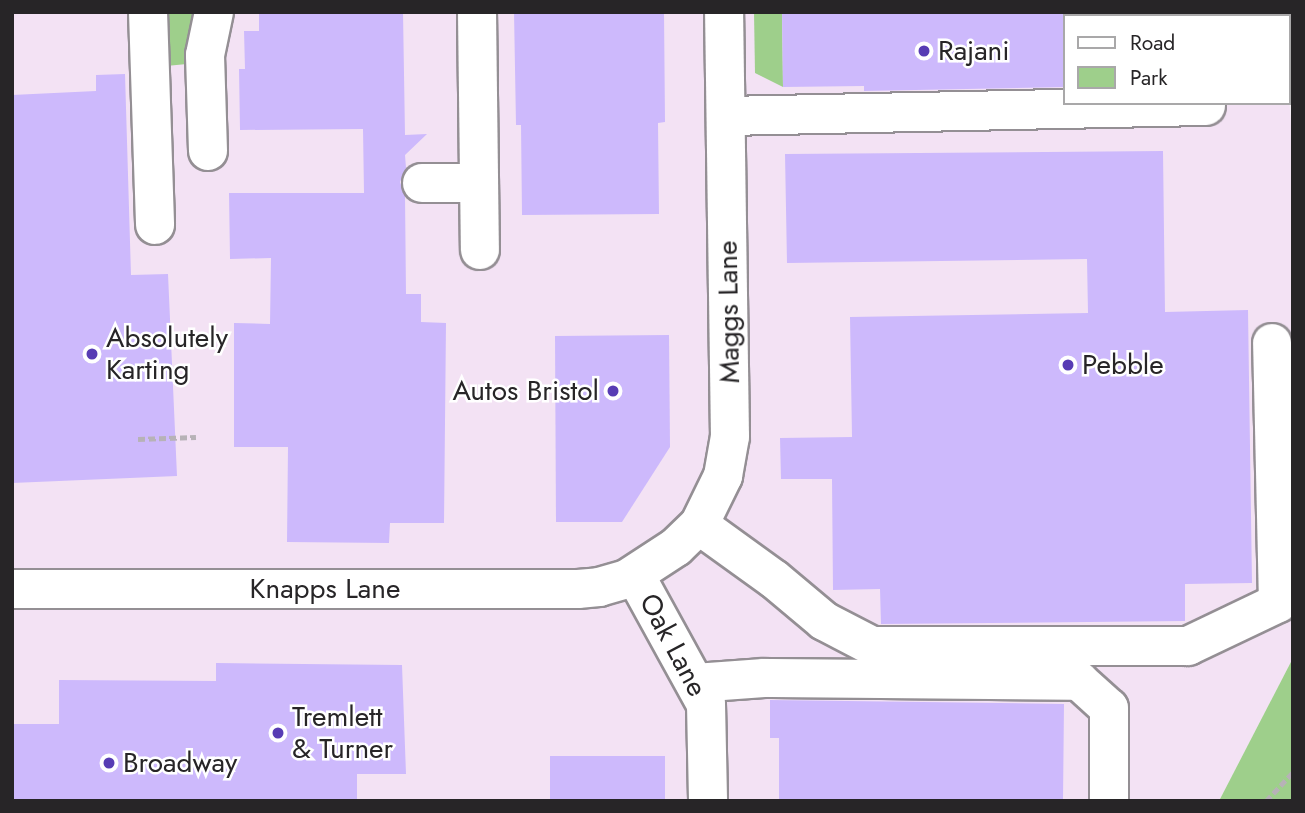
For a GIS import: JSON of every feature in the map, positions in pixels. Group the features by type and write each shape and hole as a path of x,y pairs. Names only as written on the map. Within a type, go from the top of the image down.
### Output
{"street":[{"path":"148,12 155,225"},
{"path":"208,151 205,55 214,12"},
{"path":"477,12 480,250"},
{"name":"Maggs Lane","path":"635,575 676,547 699,525 723,476 730,437 724,12"},
{"path":"726,116 1206,106"},
{"path":"422,183 479,183"},
{"path":"699,525 774,579 824,621 872,646 1188,646 1278,603 1272,343"},
{"name":"Knapps Lane","path":"12,589 578,589 599,587 635,575"},
{"name":"Oak Lane","path":"635,575 695,683 707,711 708,801"},
{"path":"695,683 764,678 1079,681 1109,708 1109,801"}],"path":[{"path":"138,439 196,437"},
{"path":"1266,801 1293,772"}],"shaded area":[{"path":"12,12 1284,12 1064,14 1064,105 1290,105 1293,151 1293,658 1219,801 12,801"}],"green space":[{"path":"164,12 196,12 187,64 166,66"},
{"path":"754,12 782,12 783,87 755,73"},
{"path":"1293,12 1293,151 1291,14 1284,14"},
{"path":"1293,658 1293,801 1219,801"}],"building":[{"path":"259,12 403,12 405,135 427,134 405,155 406,168 400,182 405,196 406,294 421,294 421,322 446,323 444,523 390,523 389,543 287,542 288,447 234,447 234,323 270,324 271,258 230,259 229,193 364,193 363,129 240,130 239,69 245,69 244,31 259,31"},
{"path":"514,12 664,12 665,122 658,123 659,214 522,215 521,125 516,125"},
{"name":"Rajani","path":"782,12 1065,12 1064,87 864,91 864,86 783,87"},
{"name":"Absolutely Karting","path":"125,74 131,275 168,274 177,476 12,483 12,95 96,91 96,75"},
{"path":"1163,151 1165,312 1248,310 1252,583 1185,584 1185,621 881,624 880,589 833,590 832,479 781,479 780,438 852,437 850,317 1088,313 1087,259 787,263 785,154"},
{"name":"Autos Bristol","path":"669,335 670,447 622,522 556,522 555,336"},
{"path":"216,663 402,665 406,774 357,774 357,801 12,801 12,724 59,724 59,680 216,681"},
{"path":"770,700 1064,704 1063,801 779,801 779,738 770,738"},
{"path":"550,756 665,756 665,801 550,801"}],"place":[{"name":"Rajani","path":"924,51"},
{"name":"Absolutely Karting","path":"92,354"},
{"name":"Pebble","path":"1068,365"},
{"name":"Autos Bristol","path":"613,391"},
{"name":"Tremlett & Turner","path":"278,733"},
{"name":"Broadway","path":"109,763"}]}
